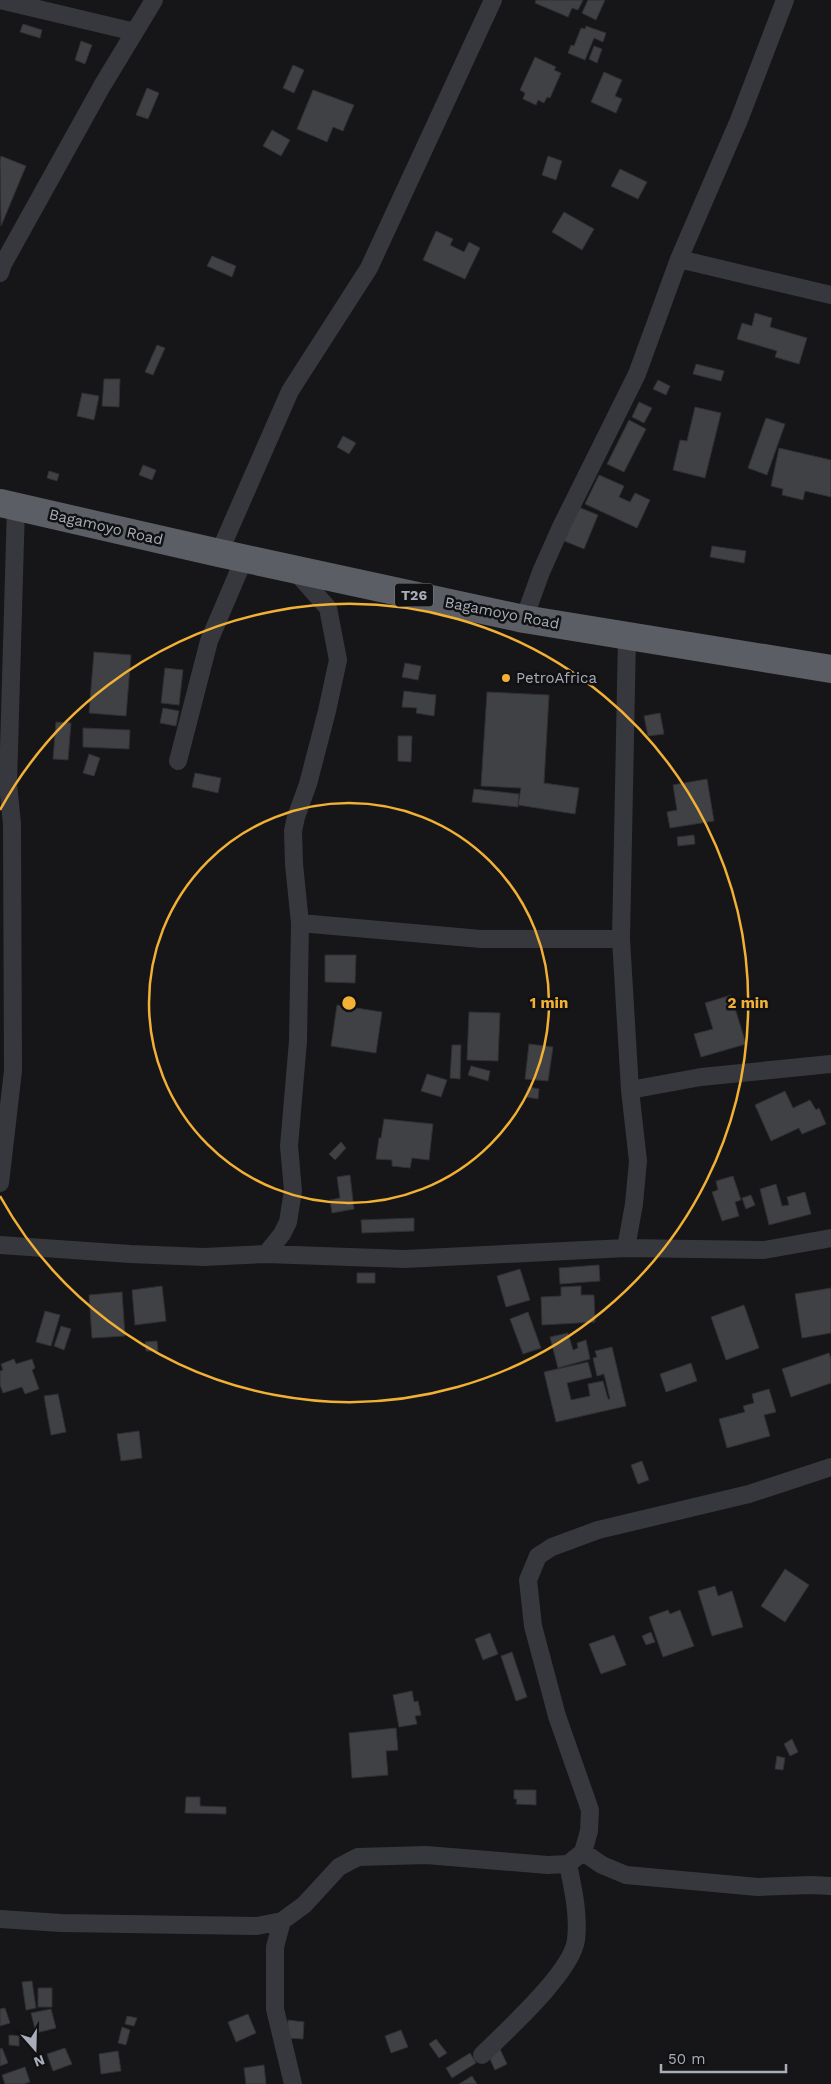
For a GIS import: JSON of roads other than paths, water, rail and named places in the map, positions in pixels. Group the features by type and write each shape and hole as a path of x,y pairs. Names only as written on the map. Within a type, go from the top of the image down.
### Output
{"highway":[{"name":"Bagamoyo Road","path":"8,504 232,556 524,619 831,670"}],"street":[{"path":"0,0 135,32"},
{"path":"1,266 102,86 154,0"},
{"path":"178,761 232,556 290,391 369,268 493,0"},
{"path":"524,619 541,572 561,527 637,374 679,259 739,120 786,0"},
{"path":"679,259 831,295"},
{"path":"1,1175 13,1071 6,879 12,824 8,784 8,504"},
{"path":"266,1254 282,1234 291,1208 293,1191 290,1146 298,1041 300,923 294,864 293,830 310,776 338,660 328,608 293,569"},
{"path":"626,636 621,940 630,1090 638,1160 634,1204 626,1248"},
{"path":"300,923 481,939 621,940"},
{"path":"630,1090 701,1077 831,1064"},
{"path":"0,1245 204,1257 266,1254 405,1259 626,1248 764,1250 831,1238"},
{"path":"0,1919 257,1926 282,1921 304,1905 338,1867 358,1857 426,1855 548,1865 568,1864 583,1852 589,1832 590,1810 558,1716 533,1626 528,1580 538,1556 552,1547 598,1530 749,1494 831,1467"},
{"path":"583,1852 602,1865 626,1875 758,1887 831,1886"},
{"path":"482,2055 550,1985 569,1959 576,1942 576,1902 568,1864"},
{"path":"282,1921 275,1947 275,2009 293,2084"}],"place":[{"name":"PetroAfrica","path":"506,678"}]}
